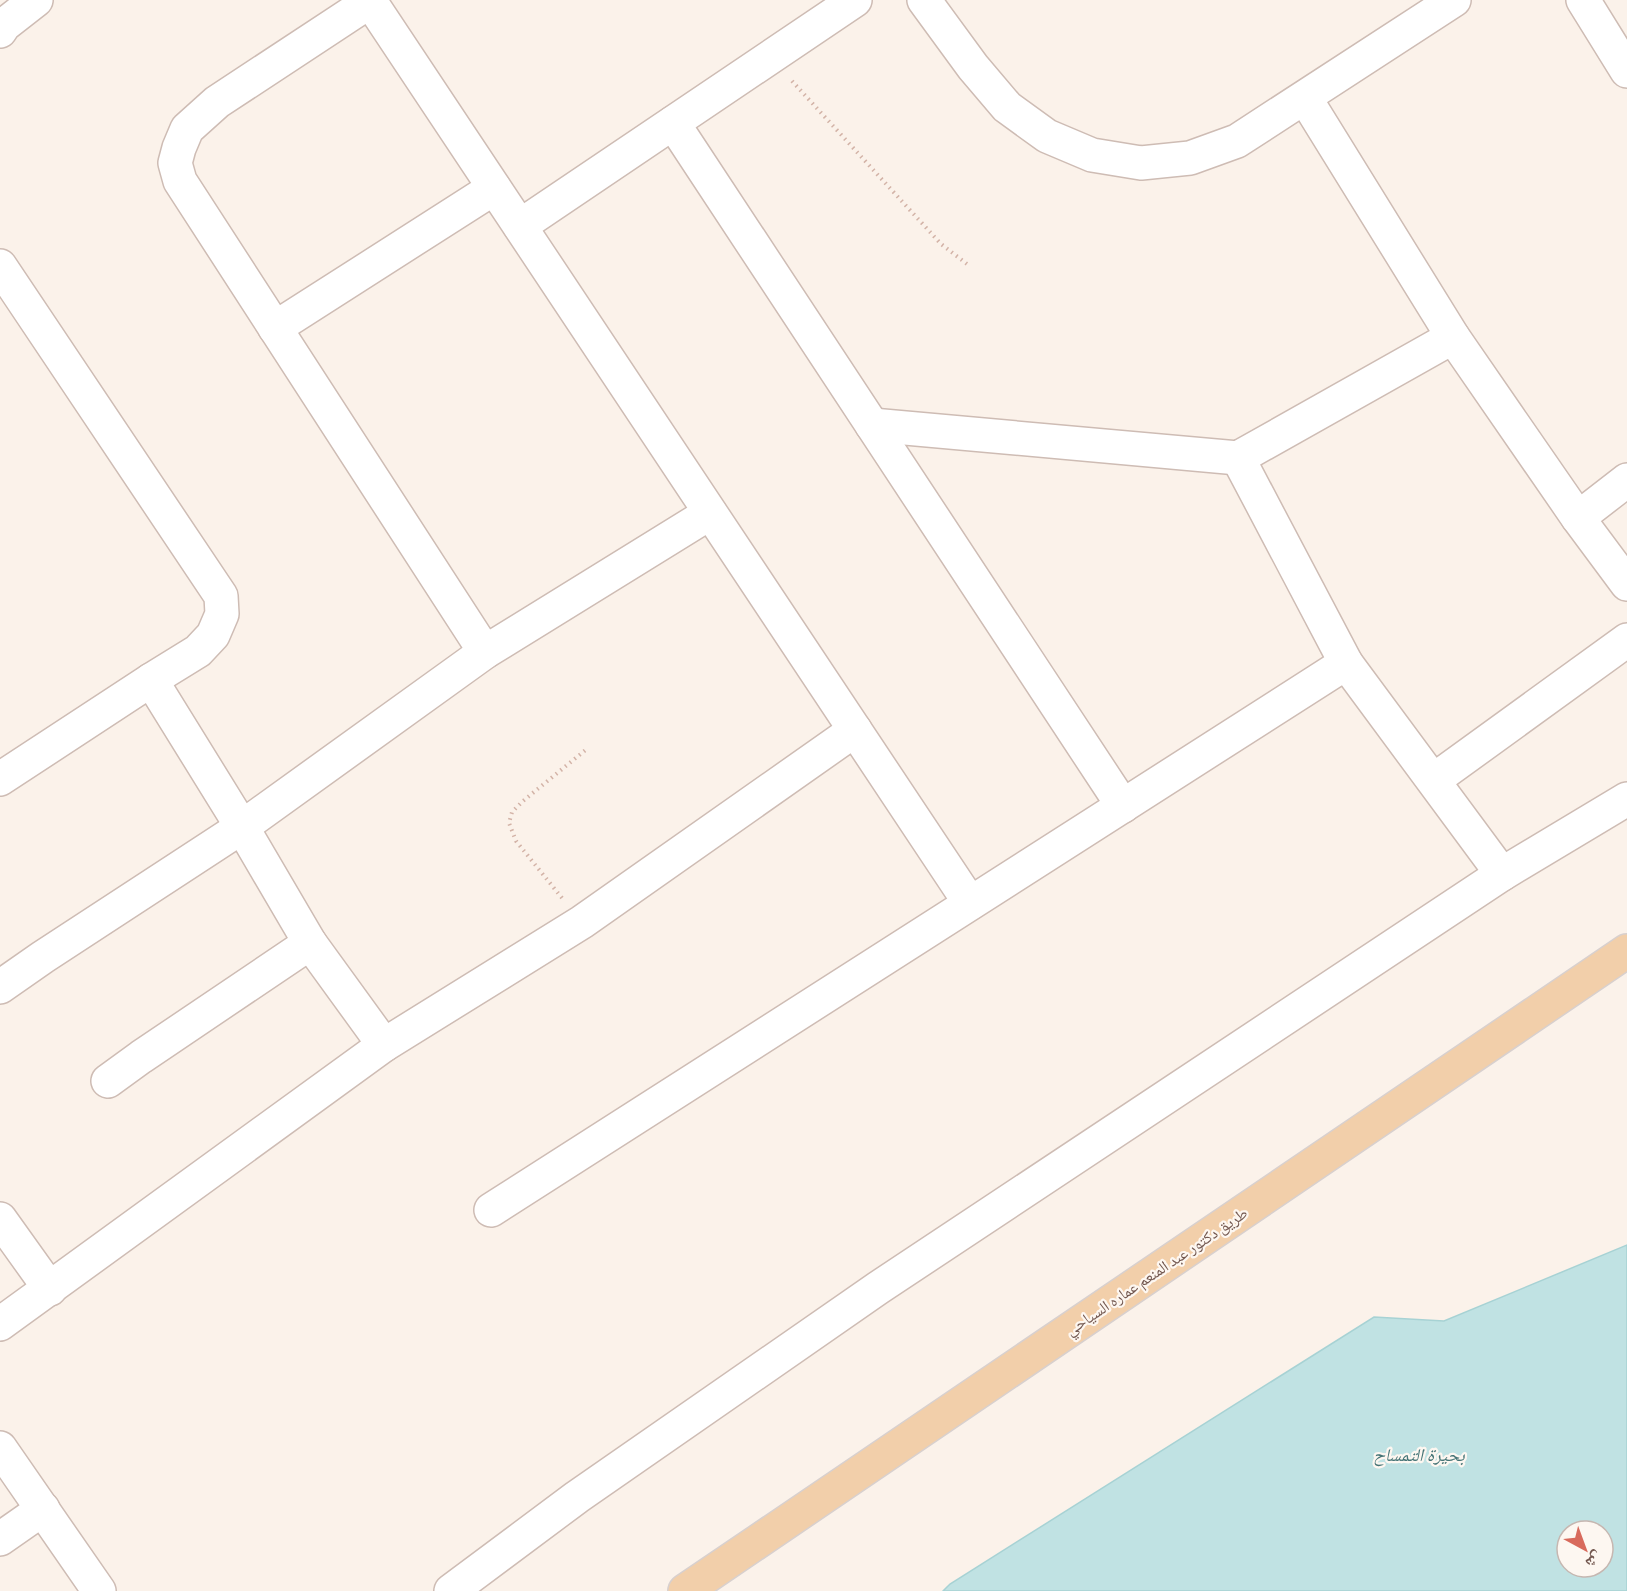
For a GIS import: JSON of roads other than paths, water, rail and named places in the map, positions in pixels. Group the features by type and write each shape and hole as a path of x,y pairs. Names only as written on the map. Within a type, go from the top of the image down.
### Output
{"main road":[{"name":"طريق دكتور عبد المنعم عماره السياحي","path":"685,1591 1627,951"}],"street":[{"path":"0,31 4,24 36,0"},
{"path":"520,226 855,0"},
{"path":"924,0 973,67 1007,107 1047,136 1092,155 1141,163 1190,158 1237,141 1454,0"},
{"path":"1583,0 1627,71"},
{"path":"484,652 180,181 176,163 179,148 188,129 217,102 371,1 970,903"},
{"path":"1305,98 1453,337 1578,518 1627,584"},
{"path":"673,123 1122,806"},
{"path":"275,328 494,188"},
{"path":"0,266 221,597 222,614 213,635 198,651 0,779"},
{"path":"872,425 1238,459 1453,337"},
{"path":"1238,459 1346,663 1502,874"},
{"path":"1578,518 1627,480"},
{"path":"0,987 242,827 484,652 710,513"},
{"path":"1434,780 1627,640"},
{"path":"491,1210 1346,663"},
{"path":"151,680 242,827 310,943 384,1045"},
{"path":"0,1324 384,1045 582,922 855,730"},
{"path":"451,1591 577,1497 878,1288 1502,874 1627,799"},
{"path":"108,1081 310,943"},
{"path":"0,1219 50,1289"},
{"path":"0,1448 99,1591"},
{"path":"0,1539 42,1509"}],"water":[{"name":"بحيرة التمساح","path":"1627,1245 1627,1591 943,1591 950,1584 1374,1317 1444,1321"}]}
